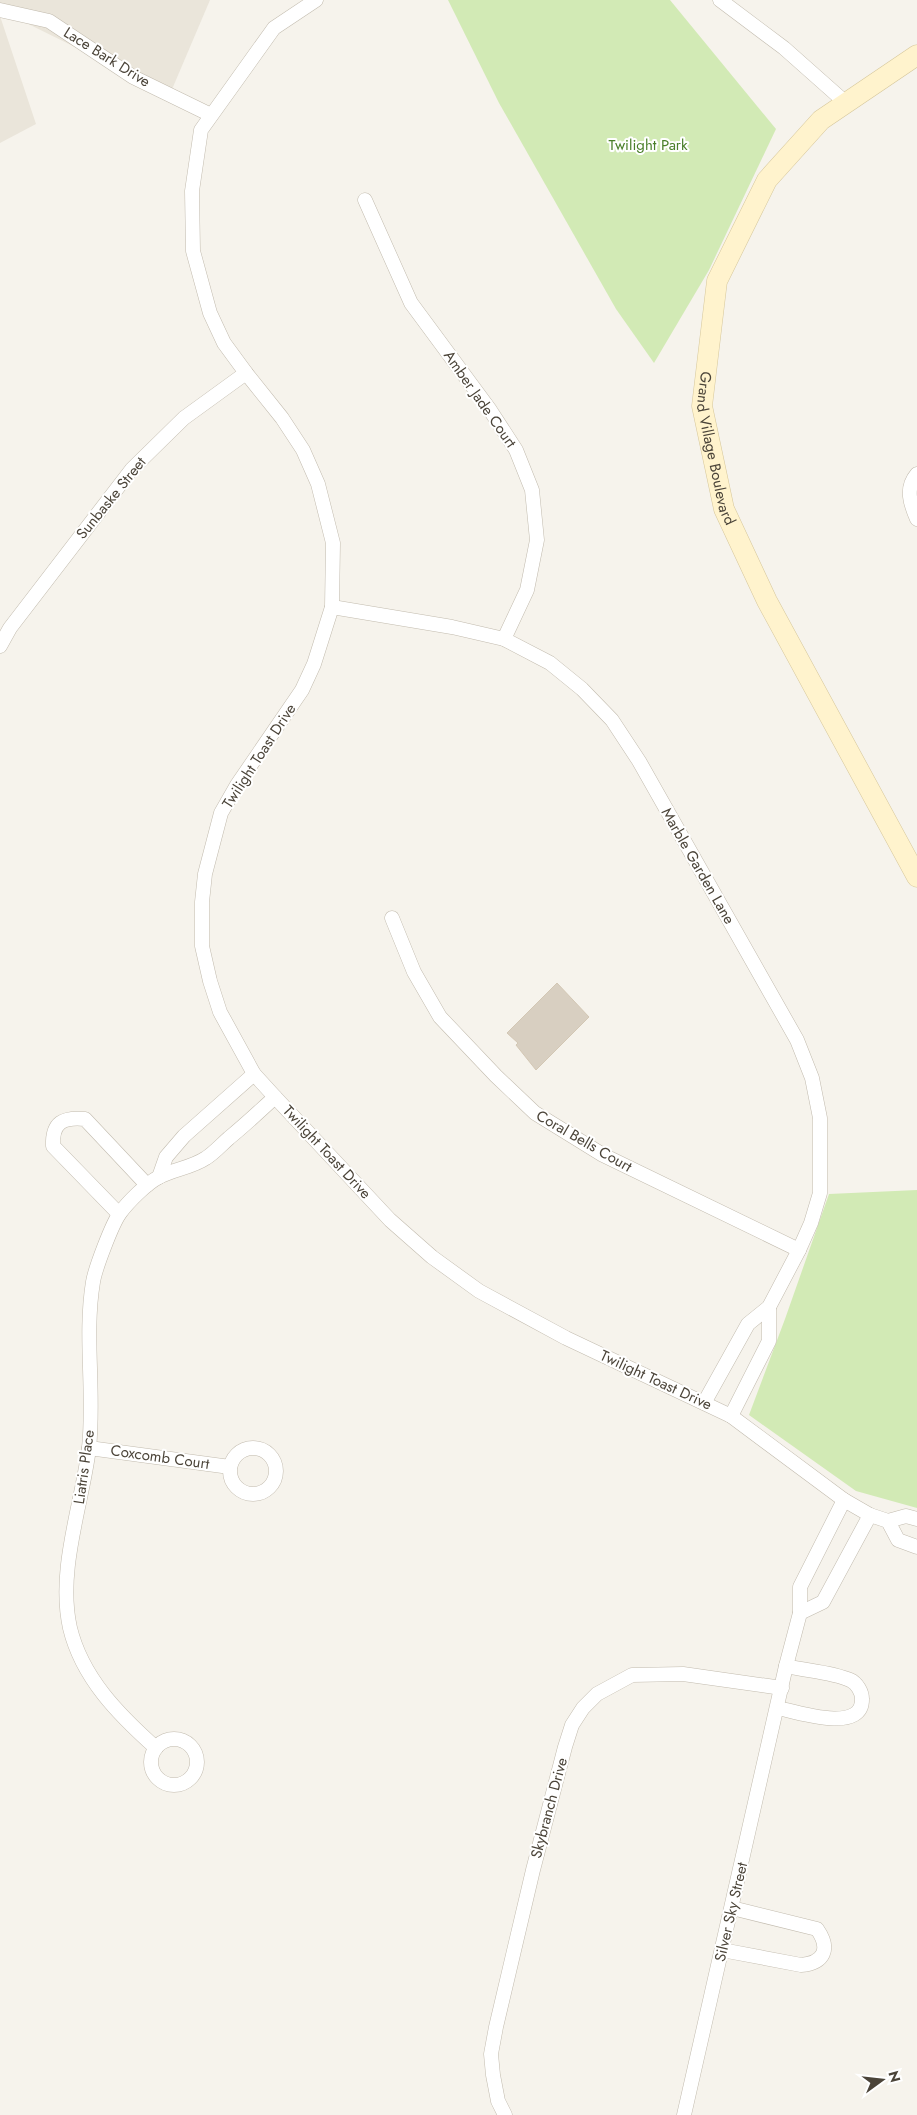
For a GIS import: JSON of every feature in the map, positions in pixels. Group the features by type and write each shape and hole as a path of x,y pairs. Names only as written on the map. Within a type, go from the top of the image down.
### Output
{"street":[{"name":"Twilight Toast Drive","path":"316,0 274,28 201,130 192,191 193,251 210,313 224,343 282,418 303,450 318,484 332,543 332,607 314,664 302,690 237,785 221,814 205,874 202,902 202,946 220,1012 254,1074 390,1220 432,1256 479,1291 566,1338 731,1416 844,1500 870,1515 888,1522"},
{"path":"720,0 784,48 846,103"},
{"name":"Lace Bark Drive","path":"0,10 49,21 133,77 211,115"},
{"name":"Grand Village Boulevard","path":"917,55 821,120 767,180 717,281 702,406 724,509 767,601 917,877"},
{"name":"Amber Jade Court","path":"366,200 412,303 490,410 516,450 532,490 537,540 527,590 504,639"},
{"name":"Sunbaske Street","path":"0,646 10,628 132,469 184,418 246,373"},
{"path":"917,474 911,482 909,498 917,519"},
{"name":"Marble Garden Lane","path":"332,607 452,627 504,639 550,663 582,689 612,720 639,761 797,1040 812,1078 820,1118 820,1193 811,1223 799,1250 769,1307 748,1324 704,1403"},
{"name":"Coral Bells Court","path":"392,918 414,972 440,1017 534,1113 603,1155 799,1250"},
{"path":"159,1177 166,1156 184,1136 254,1074"},
{"name":"Liatris Place","path":"156,1748 111,1705 98,1687 77,1650 70,1628 67,1584 89,1448 92,1392 91,1308 93,1280 119,1214 147,1185 159,1177 186,1168 206,1158 275,1097"},
{"path":"119,1214 52,1146 52,1134 55,1128 61,1122 71,1118 86,1119 147,1185"},
{"name":"Marble Garden Lane","path":"731,1416 769,1341 769,1307"},
{"name":"Coxcomb Court","path":"89,1448 230,1467"},
{"name":"Silver Sky Street","path":"684,2115 778,1708 786,1666 800,1613 800,1587 844,1500"},
{"path":"800,1613 823,1602 870,1515"},
{"path":"917,1519 906,1516 888,1522 898,1540 917,1547"},
{"path":"778,1708 825,1718 842,1719 854,1714 860,1708 862,1698 860,1690 852,1681 786,1666"},
{"name":"Skybranch Drive","path":"505,2115 498,2101 493,2076 492,2045 533,1870 563,1756 572,1726 583,1708 597,1694 632,1675 683,1674 782,1688"},
{"path":"722,1950 801,1964 812,1964 820,1959 824,1951 825,1943 817,1929 732,1908"}],"shaded area":[{"path":"0,0 210,0 170,94 0,10"},
{"path":"0,16 36,124 0,143"}],"green space":[{"name":"Twilight Park","path":"448,0 670,0 776,129 709,270 654,363 616,309 499,103"},
{"path":"917,1190 917,1508 856,1491 749,1415 829,1194"}],"building":[{"path":"557,983 589,1017 536,1070 516,1045 518,1043 507,1033"}]}
